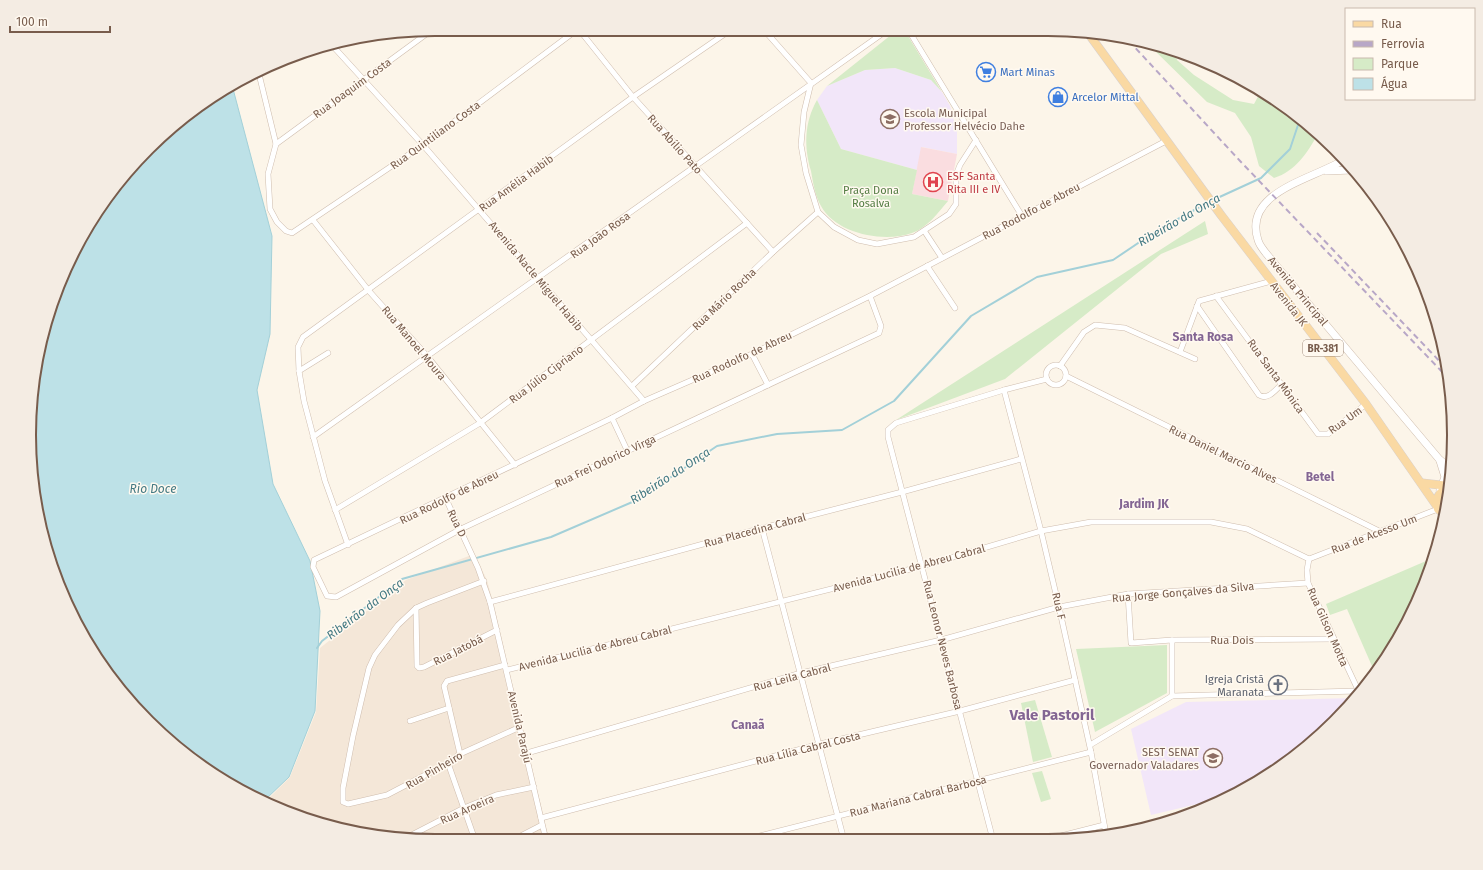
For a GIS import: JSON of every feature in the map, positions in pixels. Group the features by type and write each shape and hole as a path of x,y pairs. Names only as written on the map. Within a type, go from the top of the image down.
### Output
{"main road":[{"name":"BR-381","path":"1093,38 1166,141"},
{"name":"Avenida JK","path":"1166,141 1366,404 1440,510"},
{"path":"1422,483 1444,486"},
{"path":"1440,507 1438,495 1444,489"}],"street":[{"name":"Rua Joaquim Costa","path":"276,144 423,36"},
{"name":"Rua Quintiliano Costa","path":"276,144 268,174 270,209 277,222 286,231 292,233 423,145 569,36"},
{"name":"Rua Abílio Pato","path":"584,36 633,96 746,223 774,252"},
{"name":"Rua Amélia Habib","path":"299,371 298,347 303,337 480,210 633,96 722,36"},
{"path":"769,36 811,83 804,112 801,145 806,173 818,212 834,227 858,240 877,244 914,237 925,232 949,214 956,204 956,175 960,165 976,140"},
{"name":"Rua João Rosa","path":"313,437 879,36"},
{"path":"913,36 1022,216"},
{"name":"Avenida Nacle Miguel Habib","path":"336,49 480,210 644,401"},
{"path":"260,77 276,144"},
{"name":"Rua Rodolfo de Abreu","path":"313,563 314,560 446,499 644,401 752,354 870,296 1166,141"},
{"name":"Avenida Principal","path":"1339,163 1323,172 1288,186 1264,203 1257,217 1256,227 1258,241 1274,263 1446,464"},
{"name":"Avenida Principal","path":"1323,172 1346,170"},
{"name":"Rua Mário Rocha","path":"632,386 818,212"},
{"name":"Rua Manoel Moura","path":"313,220 369,291 427,356 515,465"},
{"name":"Rua Júlio Cipriano","path":"335,510 480,423 746,223"},
{"path":"925,232 942,258"},
{"path":"927,266 955,308"},
{"path":"1180,352 1199,301 1272,281"},
{"name":"Rua Frei Odorico Virga","path":"313,563 313,567 327,596 336,597 461,529 879,332 881,330 870,296"},
{"name":"Rua Santa Mônica","path":"1216,296 1318,434 1323,435"},
{"path":"1197,306 1258,395 1262,398 1267,397 1282,384"},
{"path":"1060,366 1065,371 1066,376 1064,382 1058,385 1052,384 1047,379 1047,372 1051,367 1060,366 1084,332 1095,325 1125,328 1195,359"},
{"path":"328,353 299,371 304,401 313,437 335,510 348,545"},
{"path":"752,354 768,385"},
{"name":"Rua Daniel Marcio Alves","path":"1066,376 1379,531"},
{"path":"1004,390 1047,379"},
{"name":"Rua F","path":"1004,390 1041,531 1059,607 1090,745 1105,830"},
{"name":"Rua Leonor Neves Barbosa","path":"992,834 923,566 902,492 888,437 888,430 896,423 1004,390"},
{"name":"Rua Um","path":"1323,435 1328,434 1366,404"},
{"path":"612,418 627,450"},
{"name":"Avenida Principal","path":"1439,458 1445,475"},
{"name":"Rua Placedina Cabral","path":"490,602 1021,459"},
{"name":"Rua D","path":"446,499 468,546"},
{"name":"Rua de Acesso Um","path":"1310,559 1379,531 1439,513"},
{"name":"Avenida Lucilia de Abreu Cabral","path":"449,708 445,683 446,681 923,566 1041,531 1091,522 1211,522 1247,529 1310,559"},
{"path":"762,528 842,834"},
{"name":"Avenida Parajú","path":"468,546 484,581 490,602 527,753 544,834"},
{"name":"Rua Gilson Motta","path":"1310,559 1306,570 1308,583 1356,688"},
{"path":"416,608 426,602 484,581"},
{"name":"Rua Jorge Gonçalves da Silva","path":"1059,607 1128,594 1308,583"},
{"name":"Rua Dois","path":"1128,594 1131,643 1172,640 1333,639"},
{"name":"Rua Leila Cabral","path":"527,753 801,673 941,640 1059,607"},
{"name":"Rua Jatobá","path":"416,608 417,666 419,668 424,667 497,630"},
{"name":"Rua Pinheiro","path":"416,608 398,625 375,655 369,668 353,736 343,788 343,800 346,804 387,795 448,763 460,754 520,727"},
{"path":"1172,640 1172,696"},
{"name":"Rua Lília Cabral Costa","path":"542,818 820,744 960,711 1075,680"},
{"path":"1090,745 1172,696 1353,692"},
{"path":"410,721 449,708 460,754"},
{"name":"Rua Mariana Cabral Barbosa","path":"768,834 1091,752"},
{"path":"448,763 473,834"},
{"name":"Rua Aroeira","path":"415,833 464,808 496,795 534,787"},
{"path":"524,834 542,825"},
{"path":"1072,833 1104,825"}],"shaded area":[{"name":"Escola Municipal Professor Helvécio Dahe","path":"895,68 931,80 942,92 950,106 957,132 957,154 922,147 917,170 841,149 817,100 827,86 865,70"},
{"name":"ESF Santa Rita III e IV","path":"921,147 957,154 948,201 912,194"},
{"path":"474,554 487,580 494,606 548,834 435,834 383,831 307,813 269,798 290,777 316,712 320,648 406,580"},
{"name":"SEST SENAT Governador Valadares","path":"1348,698 1311,735 1291,752 1248,781 1205,802 1151,815 1131,729 1186,702"}],"green space":[{"path":"890,36 908,36 942,92 931,80 895,68 865,70 827,86"},
{"path":"1155,51 1176,57 1177,60 1194,75 1233,100 1254,104 1258,96 1291,118 1315,139 1310,148 1295,166 1282,175 1274,178 1259,166 1251,137 1235,113 1207,102"},
{"name":"Praça Dona Rosalva","path":"817,100 841,149 917,170 912,194 948,201 923,228 901,236 875,236 862,234 849,229 828,216 817,198 806,144 806,135 810,117"},
{"path":"1205,221 1208,234 1161,254 1005,379 896,420"},
{"path":"1427,561 1417,588 1406,611 1394,634 1373,667 1347,609 1330,615 1326,604"},
{"path":"1167,645 1167,693 1095,732 1076,649"},
{"path":"1035,700 1052,757 1033,762 1021,703"},
{"path":"1042,771 1051,799 1041,802 1032,773"}],"water":[{"name":"Rio Doce","path":"233,90 272,236 270,334 257,390 273,484 310,561 320,611 315,711 289,777 268,797 235,781 192,752 153,717 135,698 103,657 89,634 66,588 50,538 39,487 36,435 39,383 57,307 66,282 77,259 89,235 103,213 135,172 172,135 192,118"}],"waterway":[{"name":"Ribeirão da Onça","path":"1213,200 1261,178 1290,149 1298,124"},
{"name":"Ribeirão da Onça","path":"317,648 322,641 402,579 551,537 637,500 717,446 777,434 842,430 894,401 971,316 1037,277 1113,260 1156,231 1209,202"}],"railway":[{"path":"1133,46 1241,162 1442,372"},
{"path":"1317,233 1440,362"}],"place":[{"name":"Mart Minas","path":"986,72"},
{"name":"Arcelor Mittal","path":"1058,97"},
{"name":"Escola Municipal Professor Helvécio Dahe","path":"890,119"},
{"name":"ESF Santa Rita III e IV","path":"933,182"},
{"name":"Igreja Cristã Maranata","path":"1278,685"},
{"name":"SEST SENAT Governador Valadares","path":"1213,758"}],"district":[{"name":"Santa Rosa","path":"1203,337"},
{"name":"Betel","path":"1320,477"},
{"name":"Jardim JK","path":"1144,504"},
{"name":"Vale Pastoril","path":"1052,715"},
{"name":"Canaã","path":"748,725"}]}
